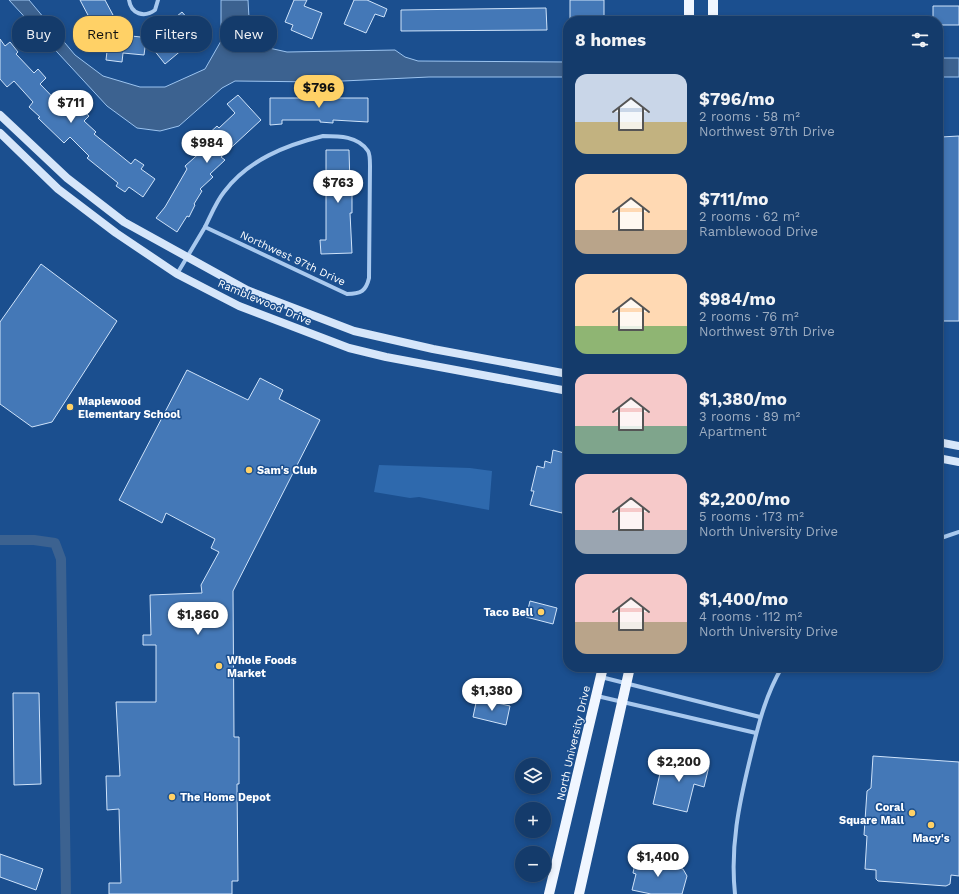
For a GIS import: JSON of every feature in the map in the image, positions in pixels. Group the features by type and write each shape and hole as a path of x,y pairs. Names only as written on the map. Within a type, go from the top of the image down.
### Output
{"main road":[{"path":"688,0 689,16"},
{"path":"713,0 713,16"},
{"name":"North University Drive","path":"549,894 602,672"},
{"path":"579,894 629,672"}],"street":[{"path":"129,0 130,7 139,14 144,14 155,10 158,0"},
{"name":"Ramblewood Drive","path":"0,115 67,178 124,222 186,258 247,290 354,331 433,349 563,373"},
{"name":"Ramblewood Drive","path":"0,133 58,189 116,234 177,274 240,306 349,348 404,361 563,390"},
{"name":"Northwest 97th Drive","path":"177,274 224,192 239,175 278,150 323,136 345,137 360,143 368,152 370,166 369,278 366,289 359,294 348,294 205,227"},
{"path":"943,443 959,446"},
{"path":"943,459 959,462"},
{"path":"943,537 959,532"},
{"path":"602,672 627,684 760,717"},
{"path":"735,894 733,857 736,824 760,717 773,682 779,672"},
{"path":"597,696 756,733"}],"shaded area":[{"path":"9,0 29,0 42,16 24,16"},
{"path":"221,0 248,0 249,16 221,16"},
{"path":"65,43 75,55 103,76 140,87 165,87 205,69 220,43 220,52 277,52 277,50 287,52 395,50 405,57 418,61 563,62 563,77 429,77 321,82 235,81 222,88 179,126 160,131 137,128 107,106 57,52 65,52"},
{"path":"943,58 959,58 959,77 943,77"},
{"path":"379,465 470,468 492,471 489,510 419,497 410,498 374,492"}],"building":[{"path":"80,0 105,0 113,15 111,16 88,16"},
{"path":"294,0 307,0 304,6 322,13 312,39 291,30 293,25 285,22"},
{"path":"354,0 367,0 387,9 384,17 375,14 366,33 344,24"},
{"path":"570,0 604,0 604,16 570,16"},
{"path":"933,6 959,6 959,25 943,25 943,16 933,16"},
{"path":"546,8 547,30 401,31 401,10"},
{"path":"182,12 185,16 177,16"},
{"path":"133,36 141,37 141,52 144,52 144,55 123,53 122,62 106,60 107,52 133,52"},
{"path":"0,39 5,46 10,42 12,44 12,52 18,52 16,54 34,73 38,69 46,78 40,84 71,116 79,107 89,116 84,121 96,132 94,134 131,164 135,159 144,165 141,169 155,179 143,197 129,187 125,192 116,186 118,183 87,158 89,156 70,137 64,143 38,118 40,117 29,107 33,102 14,81 7,87 0,79"},
{"path":"156,52 179,52 165,64"},
{"path":"320,94 334,95 334,98 368,98 368,122 333,120 333,123 320,122 320,120 282,120 282,124 270,125 270,98 308,98 320,97"},
{"path":"238,95 261,120 221,157 225,160 210,174 213,177 200,189 202,191 194,204 195,205 189,217 187,216 177,232 156,218 165,207 187,169 185,166 212,142 206,136 217,126 219,128 235,113 227,104"},
{"path":"959,136 959,321 943,321 943,137"},
{"path":"326,150 349,150 350,186 352,186 352,213 350,213 352,253 321,254 320,240 326,240"},
{"path":"41,264 117,321 52,422 32,427 0,404 0,322"},
{"path":"187,370 248,400 260,378 283,390 279,399 320,420 233,591 234,737 239,737 239,784 237,784 238,881 232,881 232,894 109,894 109,883 121,883 119,809 107,810 106,776 120,776 116,702 156,702 156,645 143,645 143,635 151,635 150,595 202,593 201,585 219,552 211,548 215,539 166,513 162,523 119,500"},
{"path":"553,450 563,453 562,513 530,505 534,491 531,491 537,466 544,468 545,461 551,463"},
{"name":"Taco Bell","path":"530,601 557,608 553,624 526,617"},
{"path":"13,693 39,693 41,784 14,785"},
{"path":"477,698 510,706 506,725 473,717"},
{"path":"664,756 709,766 704,787 694,784 687,812 653,804"},
{"name":"Coral Square Mall","path":"873,756 959,762 959,876 951,875 950,884 946,886 878,881 876,879 876,870 865,869 867,836 864,835 867,791 871,788"},
{"path":"0,854 43,869 36,890 0,877"},
{"path":"642,859 683,869 687,876 682,894 651,894 632,890 636,874 633,873 635,863"}],"waterway":[{"path":"0,540 34,540 55,543 61,559 66,894"}],"place":[{"name":"Maplewood Elementary School","path":"70,407"},
{"name":"Sam's Club","path":"249,470"},
{"name":"Taco Bell","path":"541,612"},
{"name":"Whole Foods Market","path":"219,666"},
{"name":"The Home Depot","path":"172,797"},
{"name":"Coral Square Mall","path":"912,813"},
{"name":"Macy's","path":"931,825"}]}
